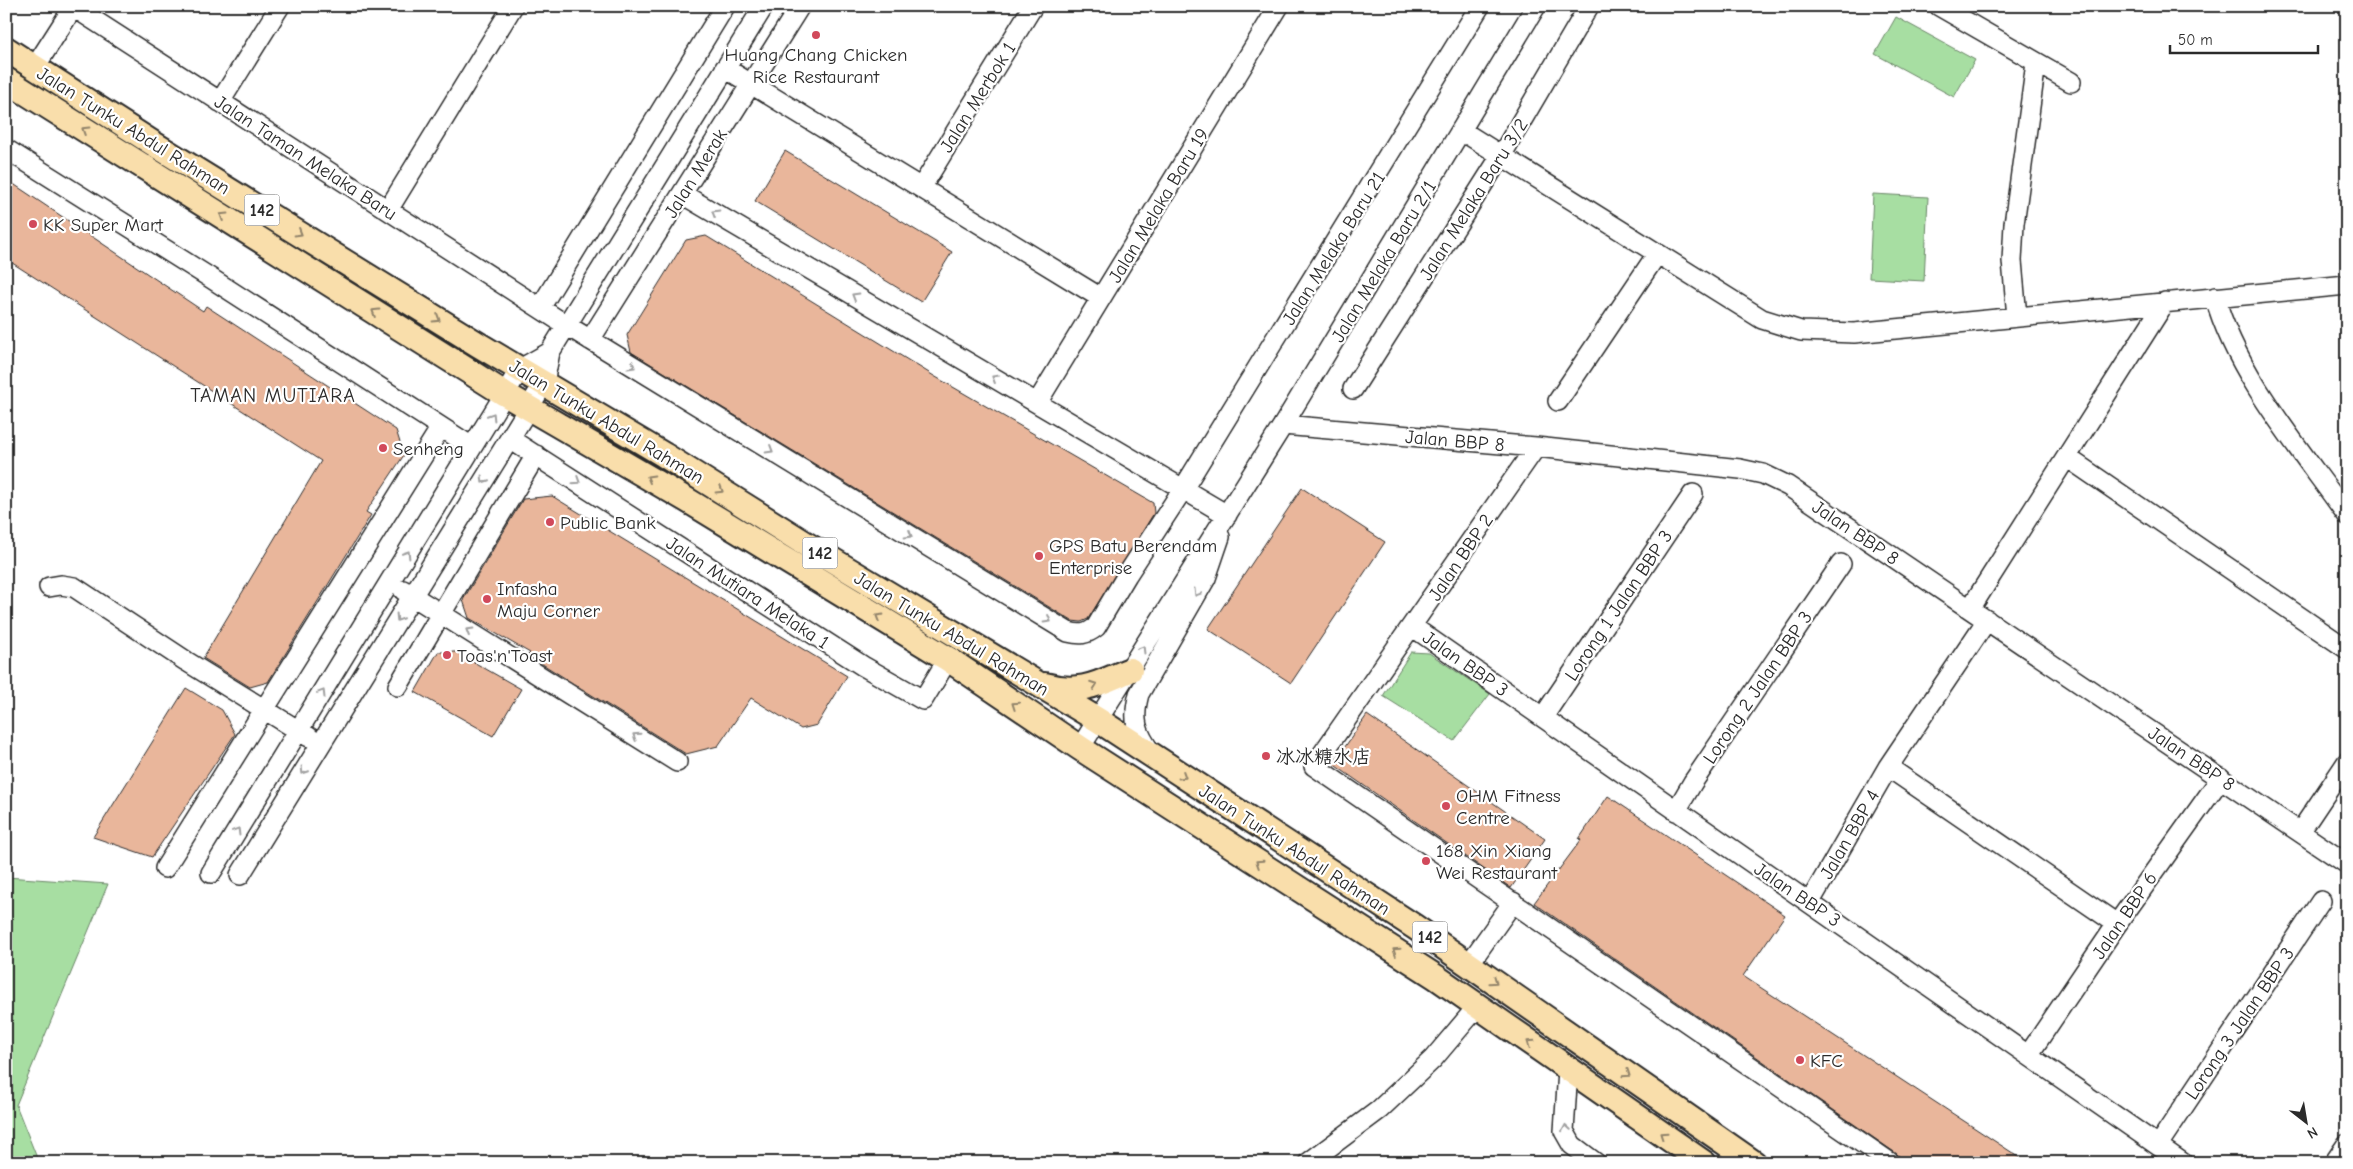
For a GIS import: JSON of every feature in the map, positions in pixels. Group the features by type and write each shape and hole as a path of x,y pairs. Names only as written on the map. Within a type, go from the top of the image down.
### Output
{"main road":[{"name":"Jalan Tunku Abdul Rahman","path":"6,49 154,144 520,369 1029,680 1098,720 1155,759 1262,826 1469,964 1754,1163"},
{"name":"Jalan Tunku Abdul Rahman","path":"8,86 505,394 687,500 948,659 1080,748 1420,967 1704,1163"},
{"path":"1029,680 1071,690 1090,688 1130,670"}],"street":[{"path":"220,102 280,6"},
{"path":"388,210 513,6"},
{"path":"540,308 724,6"},
{"name":"Jalan Merak","path":"550,352 764,6"},
{"name":"Jalan Merak","path":"590,340 800,6"},
{"name":"Jalan Merbok 1","path":"921,188 1033,6"},
{"name":"Jalan Melaka Baru 19","path":"1037,403 1279,6"},
{"name":"Jalan Melaka Baru 21","path":"590,340 1068,632 1079,635 1088,633 1096,627 1127,575 1184,489 1480,6"},
{"name":"Jalan Melaka Baru 2/1","path":"1227,514 1462,131 1536,6"},
{"name":"Jalan Melaka Baru 3/2","path":"1353,389 1501,156 1589,6"},
{"path":"1939,6 1960,12 2036,63 2071,82"},
{"path":"35,67 73,7"},
{"name":"Jalan Taman Melaka Baru","path":"73,7 590,340"},
{"path":"2017,317 2012,261 2014,224 2036,63"},
{"path":"725,68 1101,298"},
{"path":"1462,131 1762,319 1801,331 1854,333 2215,297 2347,286"},
{"path":"6,149 210,276 472,447"},
{"path":"682,194 1227,514"},
{"path":"1558,401 1657,254"},
{"path":"2215,297 2221,320 2247,371 2347,515"},
{"path":"1970,609 2068,458 2165,302"},
{"path":"211,873 520,369 550,352"},
{"path":"240,875 544,383 550,352"},
{"name":"Jalan BBP 8","path":"1282,426 1536,447 1740,469 1763,474 1788,486 2347,864"},
{"path":"165,868 266,710 441,427"},
{"name":"Jalan Mutiara Melaka 1","path":"510,439 862,666 923,700 948,659"},
{"name":"Jalan BBP 2","path":"1514,902 1314,766 1413,627 1536,447"},
{"path":"398,686 536,455"},
{"path":"2068,458 2347,649"},
{"name":"Lorong 1 Jalan BBP 3","path":"1543,717 1693,494"},
{"path":"1080,748 1227,514"},
{"path":"1155,759 1141,740 1136,726 1135,710 1139,694 1144,681 1206,578 1227,514"},
{"name":"Lorong 2 Jalan BBP 3","path":"1676,811 1693,782 1841,564"},
{"path":"390,582 677,762"},
{"path":"49,587 61,585 74,587 186,661 321,744"},
{"name":"Jalan BBP 4","path":"1810,902 1888,766 1987,620"},
{"name":"Jalan BBP 3","path":"1413,627 2183,1163"},
{"path":"2300,832 2347,762"},
{"path":"1888,766 2116,924"},
{"name":"Jalan BBP 6","path":"2029,1054 2116,924 2221,778"},
{"name":"Lorong 3 Jalan BBP 3","path":"2158,1145 2320,901"},
{"path":"1469,964 1514,902 1891,1163"},
{"path":"1308,1163 1379,1110 1433,1059 1477,1007"},
{"path":"1568,1070 1564,1130 1572,1145 1596,1163"},
{"path":"2334,1163 2347,1144"}],"green space":[{"path":"1896,17 1975,60 1954,97 1875,54"},
{"path":"1873,194 1928,197 1924,281 1869,278"},
{"path":"1411,652 1429,653 1490,694 1454,741 1383,696"},
{"path":"6,877 108,884 16,1105 39,1163 6,1163"}],"building":[{"path":"785,151 952,252 921,302 755,201"},
{"path":"6,179 203,311 206,306 396,430 404,455 366,512 371,515 268,682 250,687 203,658 321,461 6,259"},
{"path":"706,236 934,376 1153,503 1154,513 1088,619 1081,622 1072,621 631,352 627,335 686,240"},
{"path":"1302,488 1385,542 1291,683 1208,629"},
{"path":"552,496 847,676 817,725 801,729 751,698 718,746 686,754 528,655 530,653 469,618 463,600 523,499"},
{"path":"438,652 456,652 521,689 493,736 415,692"},
{"path":"186,688 222,710 235,734 152,857 93,837"},
{"name":"OHM Fitness Centre","path":"1367,715 1545,839 1511,888 1333,764"},
{"path":"1608,796 1785,915 1743,976 2028,1163 1906,1163 1897,1154 1534,903 1581,840 1579,839"}],"place":[{"name":"Huang Chang Chicken Rice Restaurant","path":"816,35"},
{"name":"KK Super Mart","path":"33,224"},
{"name":"Senheng","path":"383,448"},
{"name":"Public Bank","path":"550,522"},
{"name":"GPS Batu Berendam Enterprise","path":"1039,556"},
{"name":"Infasha Maju Corner","path":"487,599"},
{"name":"Toas'n'Toast","path":"447,655"},
{"name":"冰冰糖水店","path":"1266,756"},
{"name":"OHM Fitness Centre","path":"1446,806"},
{"name":"168 Xin Xiang Wei Restaurant","path":"1426,861"},
{"name":"KFC","path":"1800,1060"}],"district":[{"name":"TAMAN MUTIARA","path":"273,395"}]}
